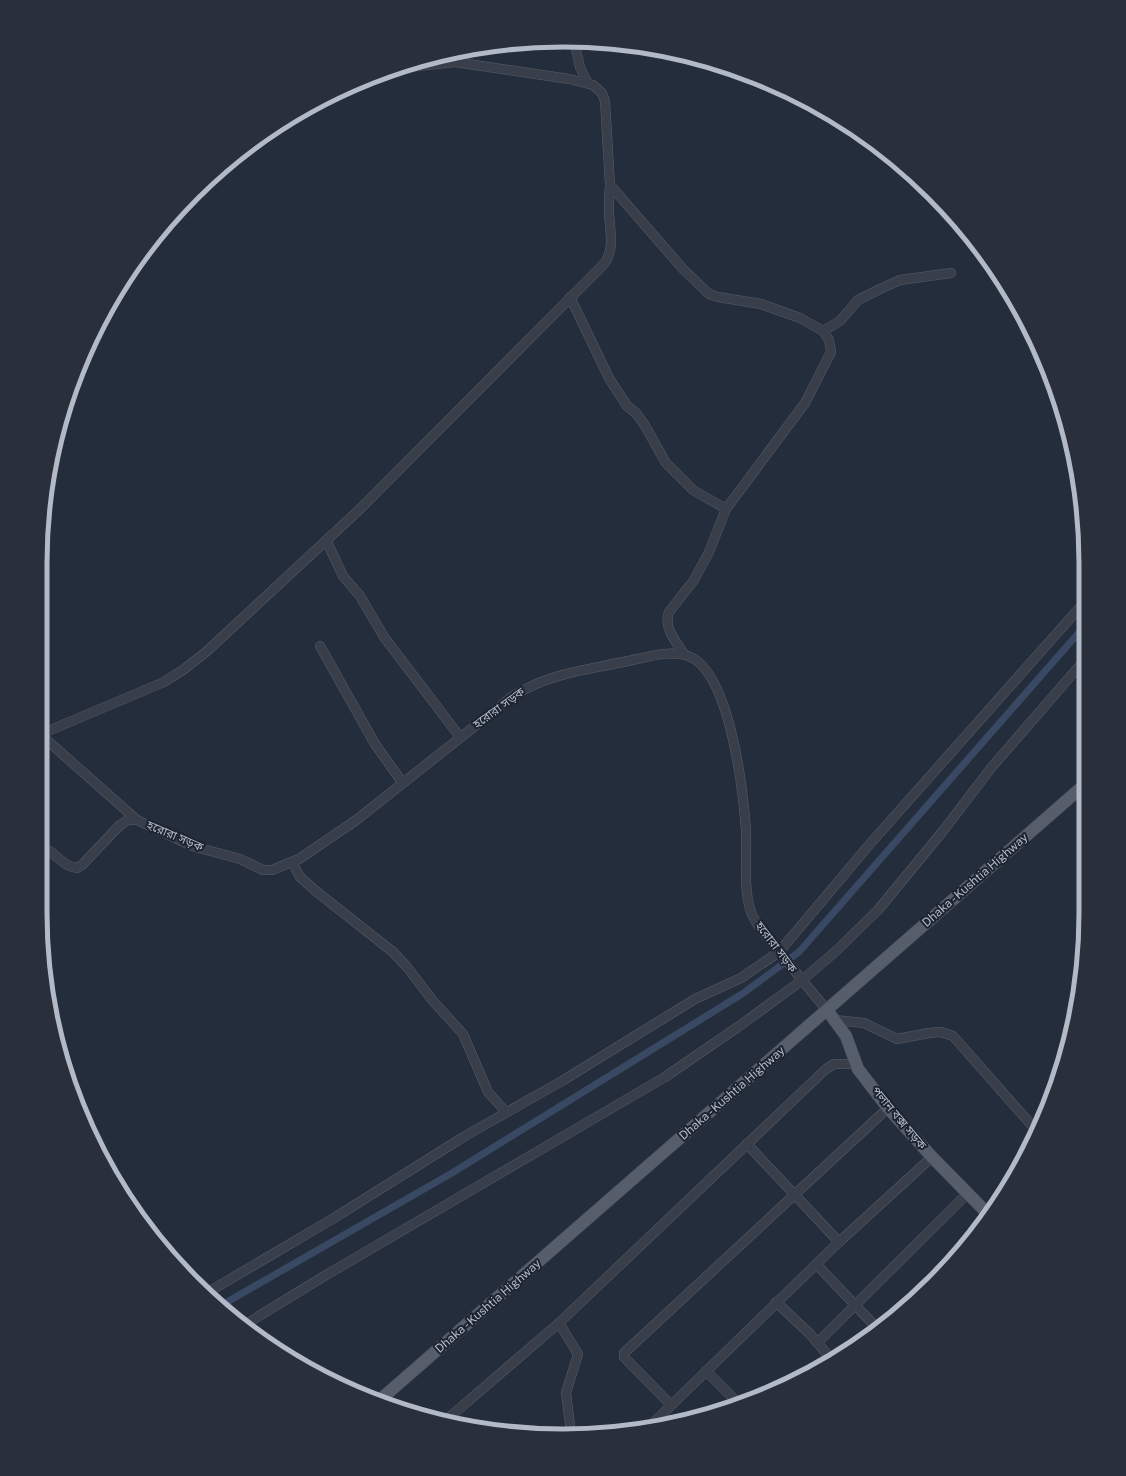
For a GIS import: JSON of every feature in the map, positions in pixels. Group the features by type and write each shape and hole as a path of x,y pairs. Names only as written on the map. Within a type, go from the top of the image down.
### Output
{"main road":[{"name":"Dhaka - Kushtia Highway","path":"384,1397 1079,790"},
{"name":"পলান বক্স সড়ক","path":"827,1010 846,1036 856,1064 888,1108 932,1157 984,1210"}],"street":[{"path":"575,47 580,67 586,82"},
{"path":"47,731 164,682 183,670 206,652 360,509 493,377 608,258 611,247 609,211 610,185 605,101 598,88 586,82 455,62 430,65"},
{"path":"610,185 683,269 709,294 718,297 761,304 800,318 823,331 829,340 831,352 805,403 726,509 709,552 694,580 667,618 668,629 684,654"},
{"path":"823,331 840,321 858,300 880,289 900,280 951,273"},
{"path":"570,297 609,378 627,406 636,412 666,463 693,490 726,509"},
{"path":"326,540 343,576 360,596 384,637 460,736"},
{"path":"212,1291 334,1218 393,1180 506,1112 562,1081 695,999 741,978 780,953 859,856 1079,608"},
{"path":"320,646 375,744 402,782"},
{"name":"হরোরা সড়ক","path":"47,850 52,852 67,866 77,868 82,865 119,826 128,820 137,820 192,846 240,859 263,870 272,870 292,862 312,851 355,821 460,736 513,696 531,685 548,678 650,655 684,654 697,660 704,667 727,710 746,829 749,907 757,923 801,981 827,1010"},
{"path":"249,1322 431,1213 665,1077 738,1027 801,981 836,951 878,910 944,831 991,768 1079,666"},
{"path":"47,740 137,820"},
{"path":"292,862 300,877 312,888 393,952 407,966 433,1001 463,1034 486,1088 506,1112"},
{"path":"835,1020 864,1023 897,1039 941,1032 953,1036 1033,1126"},
{"path":"450,1416 559,1323 830,1065 840,1063 856,1064"},
{"path":"671,1405 624,1357 624,1353 888,1108"},
{"path":"747,1144 839,1242"},
{"path":"656,1420 776,1302 932,1157"},
{"path":"817,1343 968,1193"},
{"path":"816,1264 874,1324"},
{"path":"776,1302 828,1356"},
{"path":"559,1323 578,1354 566,1393 570,1429"},
{"path":"706,1371 735,1400"}],"waterway":[{"path":"225,1303 452,1173 742,994 799,952 1079,632"}]}
